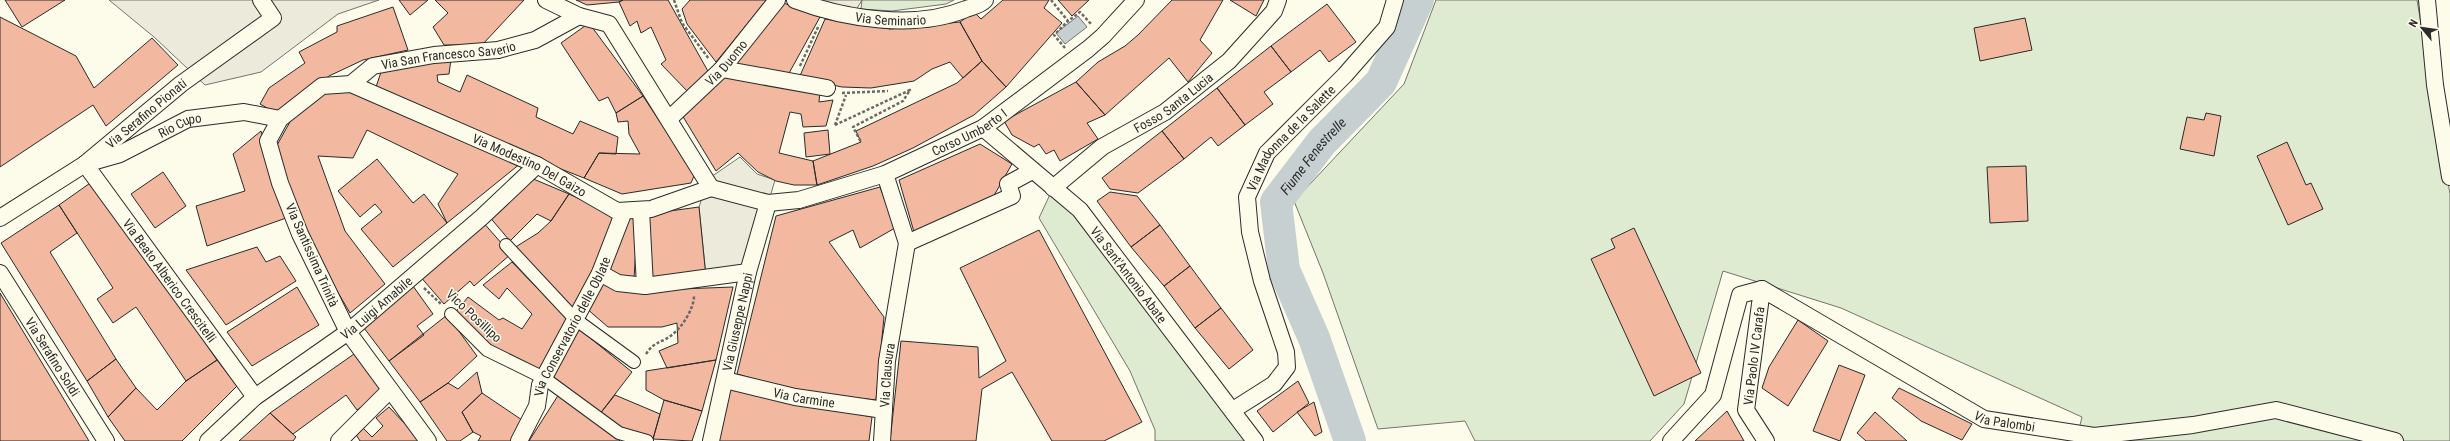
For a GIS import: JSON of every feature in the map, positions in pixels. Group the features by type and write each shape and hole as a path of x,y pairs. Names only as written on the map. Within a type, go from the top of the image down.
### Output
{"street":[{"name":"Via Serafino Pionati","path":"0,218 85,164 181,84 272,18 261,0"},
{"path":"546,0 579,16 609,24 670,118 711,188 768,203"},
{"name":"Via Duomo","path":"670,118 722,69 777,0"},
{"name":"Via Seminario","path":"795,0 825,11 886,21 950,16 985,0"},
{"name":"Corso Umberto I","path":"768,203 798,200 885,174 983,128 1104,36 1136,0"},
{"name":"Fosso Santa Lucia","path":"1053,188 1102,147 1165,112 1229,61 1274,11 1278,0"},
{"name":"Via Madonna de la Salette","path":"1233,410 1274,384 1287,367 1286,352 1262,281 1250,232 1247,196 1267,153 1345,75 1387,27 1395,0"},
{"path":"2427,0 2435,85 2450,176"},
{"name":"Via San Francesco Saverio","path":"351,84 373,66 434,55 498,50 535,40 579,16"},
{"path":"722,69 827,88"},
{"path":"280,119 322,86 351,84"},
{"name":"Via Modestino Del Gaizo","path":"351,84 537,165 617,211 651,209 711,188"},
{"name":"Rio Cupo","path":"85,164 120,154 188,119 244,112 280,119"},
{"name":"Via Santissima Trinità","path":"280,119 268,141 280,183 300,234 348,332 428,441"},
{"name":"Via Sant'Antonio Abate","path":"983,128 1032,171 1080,210 1233,410 1254,441"},
{"name":"Via Beato Alberico Crescitelli","path":"85,164 255,397"},
{"name":"Via Luigi Amabile","path":"208,441 255,397 348,332 482,217 537,165"},
{"path":"885,174 907,243 1012,196 1008,184 1032,171"},
{"name":"Via Giuseppe Nappi","path":"711,441 748,272 768,203"},
{"path":"641,210 645,286"},
{"name":"Via Conservatorio delle Oblate","path":"519,441 537,406 540,385 600,273 624,211"},
{"name":"Via Clausura","path":"882,441 889,305 907,243"},
{"path":"506,245 575,319 634,362"},
{"path":"600,273 618,283 645,286 748,272"},
{"name":"Via Serafino Soldi","path":"0,274 106,441"},
{"name":"Via Paolo IV Carafa","path":"1671,441 1713,395 1740,295 1762,288 1746,410 1766,441"},
{"name":"Via Palombi","path":"1762,288 1984,420 2094,436 2192,425 2276,410 2395,441"},
{"name":"Vico Posillipo","path":"451,314 487,350 544,378 619,433 647,441"},
{"name":"Via Carmine","path":"725,380 795,397 884,410"},
{"path":"339,441 390,390"}],"path":[{"path":"674,0 682,23 714,67 722,69"},
{"path":"1051,0 1068,21"},
{"path":"793,81 825,11"},
{"path":"1074,59 1054,35 1068,21 1080,12 1104,36"},
{"path":"827,88 846,95 888,91"},
{"path":"846,95 835,125 910,90 903,101 853,127 861,142"},
{"name":"Vico Posillipo","path":"412,277 451,314"},
{"path":"634,362 641,362 652,344 673,334 694,305 695,280"}],"green space":[{"path":"862,0 954,0 946,4 892,11 861,9"},
{"path":"1436,0 2417,0 2450,194 2450,441 2076,441 2082,417 1841,308 1723,271 1684,404 1650,441 1475,441 1465,421 1378,429 1323,273 1294,201 1404,84"},
{"path":"1053,188 1255,441 1155,441 1155,430 1130,371 1039,218"}],"shaded area":[{"path":"109,0 379,0 338,14 261,72 205,85 154,37"},
{"path":"795,0 862,0 853,15"},
{"path":"1078,16 1087,27 1065,44 1056,33"},
{"path":"740,157 757,174 775,180 748,272 706,277 699,207 708,179"}],"building":[{"path":"5,0 65,0 22,27"},
{"path":"399,0 428,0 410,15"},
{"path":"435,0 524,0 482,45 444,45 433,27 448,13"},
{"path":"576,0 623,0 619,2 587,5"},
{"path":"623,0 668,0 709,73 690,94 661,64 666,60 651,27 641,33 637,21 630,26 619,2"},
{"path":"690,0 767,0 716,62 687,24 682,9"},
{"path":"1003,0 1049,0 1044,8 1062,23 1006,87 982,61 960,22 974,12 981,19"},
{"path":"1058,0 1089,0 1072,16"},
{"path":"1172,0 1223,0 1200,40 1212,53 1188,82 1169,58 1105,115 1076,82 1098,62 1125,46 1138,35"},
{"path":"1230,0 1264,0 1256,16"},
{"path":"781,2 820,17 788,75 735,64"},
{"path":"1327,4 1356,42 1329,62 1320,50 1291,72 1271,46"},
{"path":"393,7 408,50 363,60 329,76 276,113 260,104 269,88 305,63 299,52 337,32 337,26"},
{"path":"0,17 76,56 94,88 152,38 178,65 106,126 93,105 0,167"},
{"path":"2025,18 2032,50 1980,61 1974,28"},
{"path":"825,19 890,29 960,22 982,61 963,78 950,62 932,69 914,81 871,88 842,87 799,78"},
{"path":"589,23 643,96 616,113 608,97 599,101 561,43"},
{"path":"1271,46 1291,72 1264,92 1273,104 1245,125 1217,88"},
{"path":"451,59 449,74 437,75 438,82 460,92 467,75 538,108 536,117 573,134 580,121 618,137 616,154 599,153 584,178 510,149 376,87 382,69"},
{"path":"982,61 1006,87 974,115 913,148 873,166 817,185 813,161 861,142 856,131 957,83"},
{"path":"731,75 820,90 819,102 833,100 826,126 803,127 801,114 790,112 779,153 813,161 817,185 794,185 776,181 758,172 738,153 716,171 682,115 719,79"},
{"path":"1076,82 1105,115 1087,123 1098,139 1060,161 1054,150 1046,154 1039,144 1034,147 1012,135 1004,121"},
{"path":"340,88 521,163 447,223 438,204 458,174 367,130 353,158 318,156 345,231 385,284 350,313 310,245 283,178 276,147 291,120 323,90"},
{"path":"1217,88 1245,125 1218,146 1211,137 1184,159 1162,131"},
{"path":"643,96 689,166 694,176 691,183 622,194 584,178 599,153 640,154 629,134 628,121 618,122 616,113"},
{"path":"2206,113 2221,116 2214,156 2180,149 2187,117 2204,120"},
{"path":"828,130 830,154 806,157 804,133"},
{"path":"261,131 289,217 207,246 196,206 245,191 233,154"},
{"path":"1162,131 1184,159 1138,193 1110,189 1102,178"},
{"path":"2287,142 2306,185 2311,183 2323,209 2288,225 2257,156"},
{"path":"980,144 1012,164 992,199 914,232 899,180"},
{"path":"377,159 413,203 424,194 447,223 393,267 361,229 382,212 375,204 360,217 338,191"},
{"path":"2026,166 2028,221 1990,223 1987,167"},
{"path":"163,172 186,206 155,228 131,194"},
{"path":"531,178 569,194 551,221 537,214 510,241 488,215"},
{"path":"93,181 217,360 186,381 136,307 113,323 97,299 113,288 59,205"},
{"path":"880,187 895,228 860,248 853,230 829,242 884,317 876,400 800,392 737,374 776,216"},
{"path":"1110,192 1137,196 1160,225 1131,247 1097,201"},
{"path":"569,194 616,216 598,267 572,311 514,248 538,233 551,221"},
{"path":"59,205 77,233 50,252 116,359 87,381 1,243"},
{"path":"699,207 706,277 648,283 640,215"},
{"path":"638,214 634,279 605,271 625,215"},
{"path":"481,220 511,254 474,286 470,281 444,304 419,275"},
{"path":"1160,225 1190,266 1164,286 1131,247"},
{"path":"1634,228 1701,373 1654,396 1591,259 1615,248 1611,239"},
{"path":"1039,230 1142,422 1104,441 1052,441 1012,372 982,389 976,441 890,441 901,341 978,347 979,378 1006,361 960,268"},
{"path":"257,247 266,262 280,256 296,281 226,325 186,270"},
{"path":"512,262 567,319 541,373 484,341 454,314 468,297 499,320 503,318 522,329 532,314 507,288 499,299 483,285"},
{"path":"1190,266 1221,308 1195,328 1164,286"},
{"path":"600,282 627,291 733,287 716,360 667,368 659,351 678,343 677,323 662,327 608,327 586,308"},
{"path":"413,286 433,314 417,326 424,335 389,361 361,324"},
{"path":"297,287 319,325 252,366 227,332"},
{"path":"0,293 89,441 0,441"},
{"path":"1221,308 1253,350 1229,369 1195,328"},
{"path":"447,315 477,356 448,383 420,402 389,361"},
{"path":"1798,320 1828,341 1788,406 1762,388 1769,367"},
{"path":"578,328 632,372 599,415 548,378"},
{"path":"354,354 382,392 357,410 346,395 293,434 270,413"},
{"path":"116,359 136,388 108,417 87,381"},
{"path":"217,360 237,386 182,441 125,441 108,417 136,388 157,410 186,381"},
{"path":"716,360 702,411 664,400 646,390 646,371"},
{"path":"1839,365 1865,375 1840,441 1813,431"},
{"path":"477,372 482,393 462,412 473,432 460,441 447,441 420,402 448,383 458,389"},
{"path":"1298,381 1309,403 1273,432 1257,411"},
{"path":"730,388 872,417 869,441 716,441"},
{"path":"1899,388 1972,424 1962,440 1921,421 1892,398"},
{"path":"482,393 525,422 513,441 478,441 481,436 473,432 462,412"},
{"path":"559,394 620,440 529,441"},
{"path":"615,395 660,414 653,439 621,430 599,415"},
{"path":"664,400 702,411 692,441 653,439"},
{"path":"1314,402 1322,432 1315,436 1297,412"},
{"path":"389,407 421,441 360,441 355,433 362,427 372,437 383,426 376,418"},
{"path":"1727,411 1744,441 1695,441"},
{"path":"1875,412 1907,441 1866,441 1857,433"},
{"path":"270,413 296,437 293,441 239,441"}],"waterway":[{"name":"Fiume Fenestrelle","path":"1350,441 1314,338 1284,270 1276,202 1322,142 1381,82 1418,0"}]}
